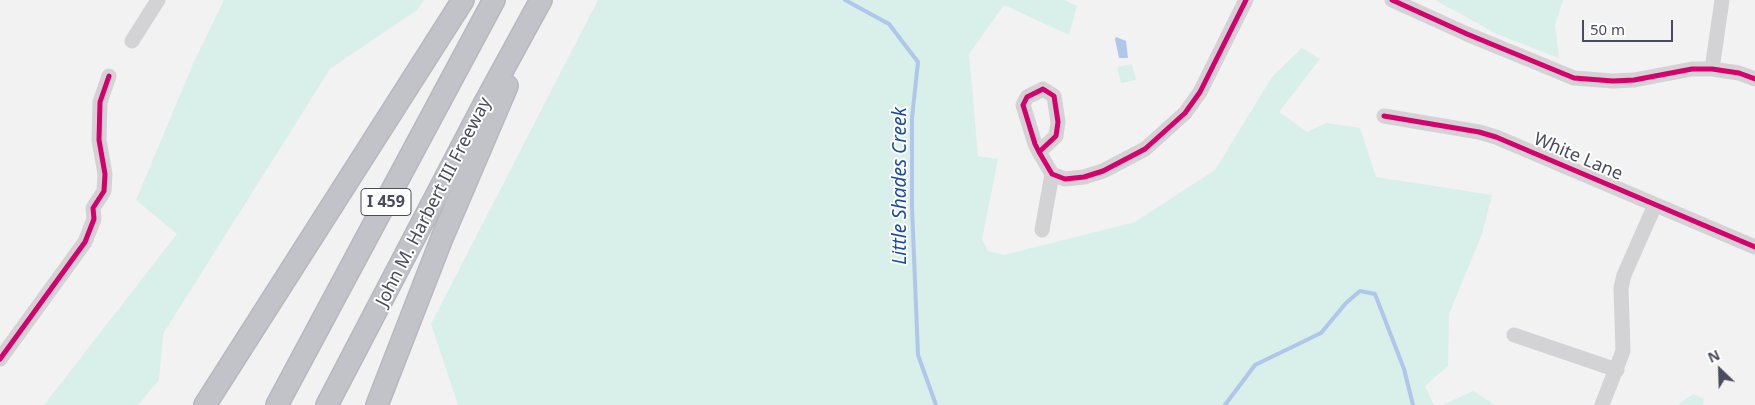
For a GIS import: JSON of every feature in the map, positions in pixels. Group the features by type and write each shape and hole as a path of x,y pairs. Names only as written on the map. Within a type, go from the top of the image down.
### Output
{"highway":[{"path":"204,405 463,0"},
{"name":"I 459","path":"277,405 494,0"},
{"path":"376,405 442,238 543,0"},
{"name":"John M. Harbert III Freeway","path":"328,405 482,108 543,0"},
{"path":"191,405 304,251"}],"street":[{"path":"132,41 158,0"},
{"path":"1039,152 1052,174 1065,179 1103,171 1145,149 1169,130 1185,113 1200,92 1246,0"},
{"path":"1392,0 1467,34 1574,78 1613,81 1634,80 1692,69 1712,69 1739,73 1755,79"},
{"path":"1712,69 1722,0"},
{"path":"0,359 86,242 94,219 93,208 104,191 105,174 99,140 98,120 100,102 109,76"},
{"name":"White Lane","path":"1384,116 1479,132 1496,137 1755,247"},
{"path":"1042,230 1052,174"},
{"path":"1602,405 1623,352 1624,333 1621,288 1629,263 1655,205"},
{"path":"1514,335 1617,370"}],"green space":[{"path":"224,0 424,0 417,10 330,69 163,334 159,380 138,405 44,405 177,234 136,200 193,64"},
{"path":"598,0 1064,0 1077,6 1069,35 1004,5 969,54 978,156 998,159 982,239 988,251 1004,255 1135,222 1215,170 1272,77 1302,48 1320,59 1279,112 1307,132 1326,123 1360,128 1376,177 1492,195 1482,234 1449,314 1448,366 1425,386 1434,405 458,405 431,324"},
{"path":"1435,0 1563,0 1555,25 1559,58 1497,34"},
{"path":"1132,64 1136,80 1121,83 1117,67"},
{"path":"1473,391 1495,405 1443,405"},
{"path":"1693,394 1704,399 1703,405 1678,405"}],"water":[{"path":"1116,37 1126,41 1128,58 1119,58"}],"waterway":[{"name":"Little Shades Creek","path":"845,0 889,24 918,62 912,118 912,207 918,355 936,405"},
{"name":"Little Shades Creek","path":"1225,405 1255,365 1321,333 1346,303 1360,291 1375,294 1404,369 1413,405"}],"cycle path":[{"path":"1039,152 1056,136 1058,122 1054,96 1043,89 1027,97 1023,105 1035,144 1039,152 1052,174 1065,179 1084,177 1103,171 1145,149 1185,113 1200,92 1246,0"},
{"path":"1392,0 1467,34 1574,78 1613,81 1634,80 1692,69 1712,69 1739,73 1755,79"},
{"path":"0,359 85,242 94,219 93,208 104,191 105,174 99,140 100,102 109,76"},
{"path":"1384,116 1479,132 1496,137 1755,247"}]}
